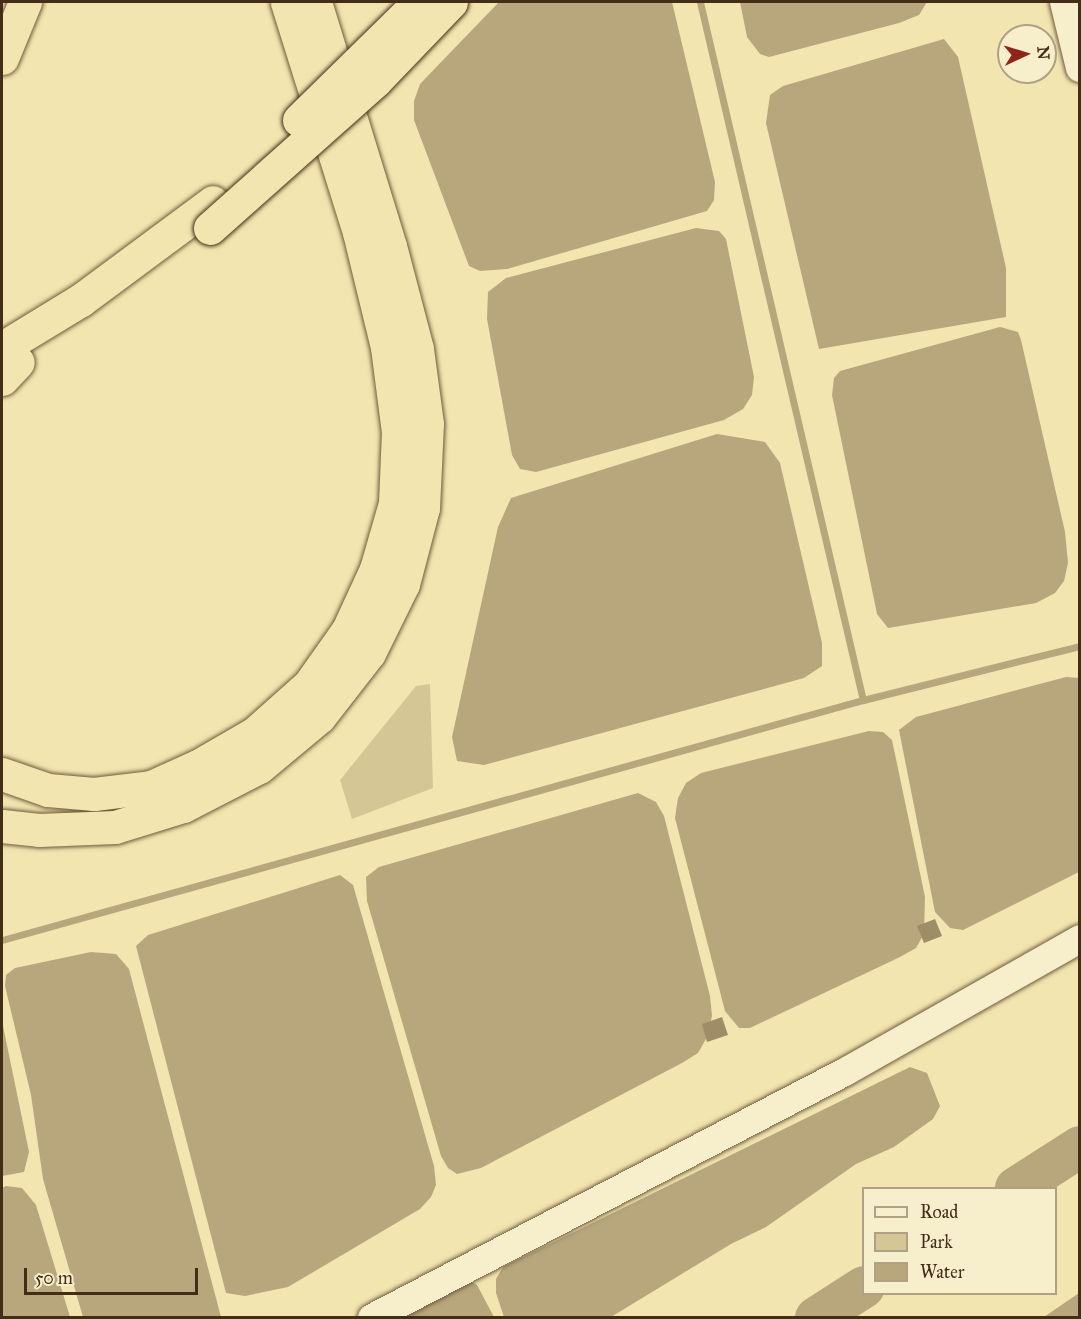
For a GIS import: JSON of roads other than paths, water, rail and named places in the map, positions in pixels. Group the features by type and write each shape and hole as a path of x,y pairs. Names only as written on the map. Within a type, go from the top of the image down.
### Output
{"highway":[{"path":"2,58 25,2"},
{"path":"4,775 48,790 93,794 151,787 198,766 255,733 309,685 348,630 376,569 394,503 398,432 387,347 358,232 287,2"},
{"path":"2,826 39,830 115,827 183,806 259,767 319,717 369,653 403,584 423,508 427,424 417,349 390,246 315,2"},
{"path":"6,365 81,300 213,202 419,2"},
{"path":"6,365 210,228 376,80 451,2"}],"street":[{"path":"1064,2 1080,68"},
{"path":"372,1317 845,1072 1080,939"}],"water":[{"path":"499,2 672,2 715,182 714,200 707,211 507,269 480,271 469,266 414,120 414,101 420,84"},
{"path":"740,2 927,2 919,15 899,23 769,57 760,54 747,37"},
{"path":"944,39 958,57 1006,268 1006,317 819,349 766,123 770,95 783,86"},
{"path":"696,228 719,231 726,239 754,377 752,395 743,409 724,420 536,472 520,469 512,455 487,319 488,292 506,278"},
{"path":"1000,327 1018,332 1021,340 1065,532 1068,563 1064,581 1055,593 1036,603 888,628 877,614 832,395 834,378 840,371"},
{"path":"717,434 765,442 780,463 822,643 822,666 804,678 484,765 457,761 452,737 498,527 511,498"},
{"path":"1066,677 1079,678 1079,872 963,930 950,928 935,912 899,730 916,717"},
{"path":"869,731 883,732 892,740 925,897 924,934 916,948 900,957 750,1028 739,1028 725,1011 675,818 678,798 686,783 701,773"},
{"path":"638,793 656,802 664,816 710,996 712,1016 707,1037 698,1053 682,1063 481,1168 457,1174 448,1168 441,1156 367,901 366,877 379,867"},
{"path":"340,875 353,885 434,1166 436,1185 431,1197 420,1209 288,1287 245,1296 226,1293 136,946 148,935"},
{"path":"91,952 116,954 129,969 221,1317 83,1317 43,1179 31,1095 5,986 6,975 15,968"},
{"path":"2,1021 29,1152 24,1172 2,1176"},
{"path":"910,1067 927,1073 940,1106 933,1119 894,1147 856,1164 766,1227 731,1244 611,1317 504,1317 496,1293 496,1279 503,1267"},
{"path":"6,1186 22,1188 36,1205 70,1317 2,1317 2,1188"},
{"path":"470,1281 477,1285 494,1317 385,1318"},
{"path":"1079,1293 1079,1317 1044,1317"}],"waterway":[{"path":"700,2 863,700"},
{"path":"2,940 863,700 1080,646"},
{"path":"1018,1187 1080,1147"},
{"path":"816,1318 862,1288"}]}
